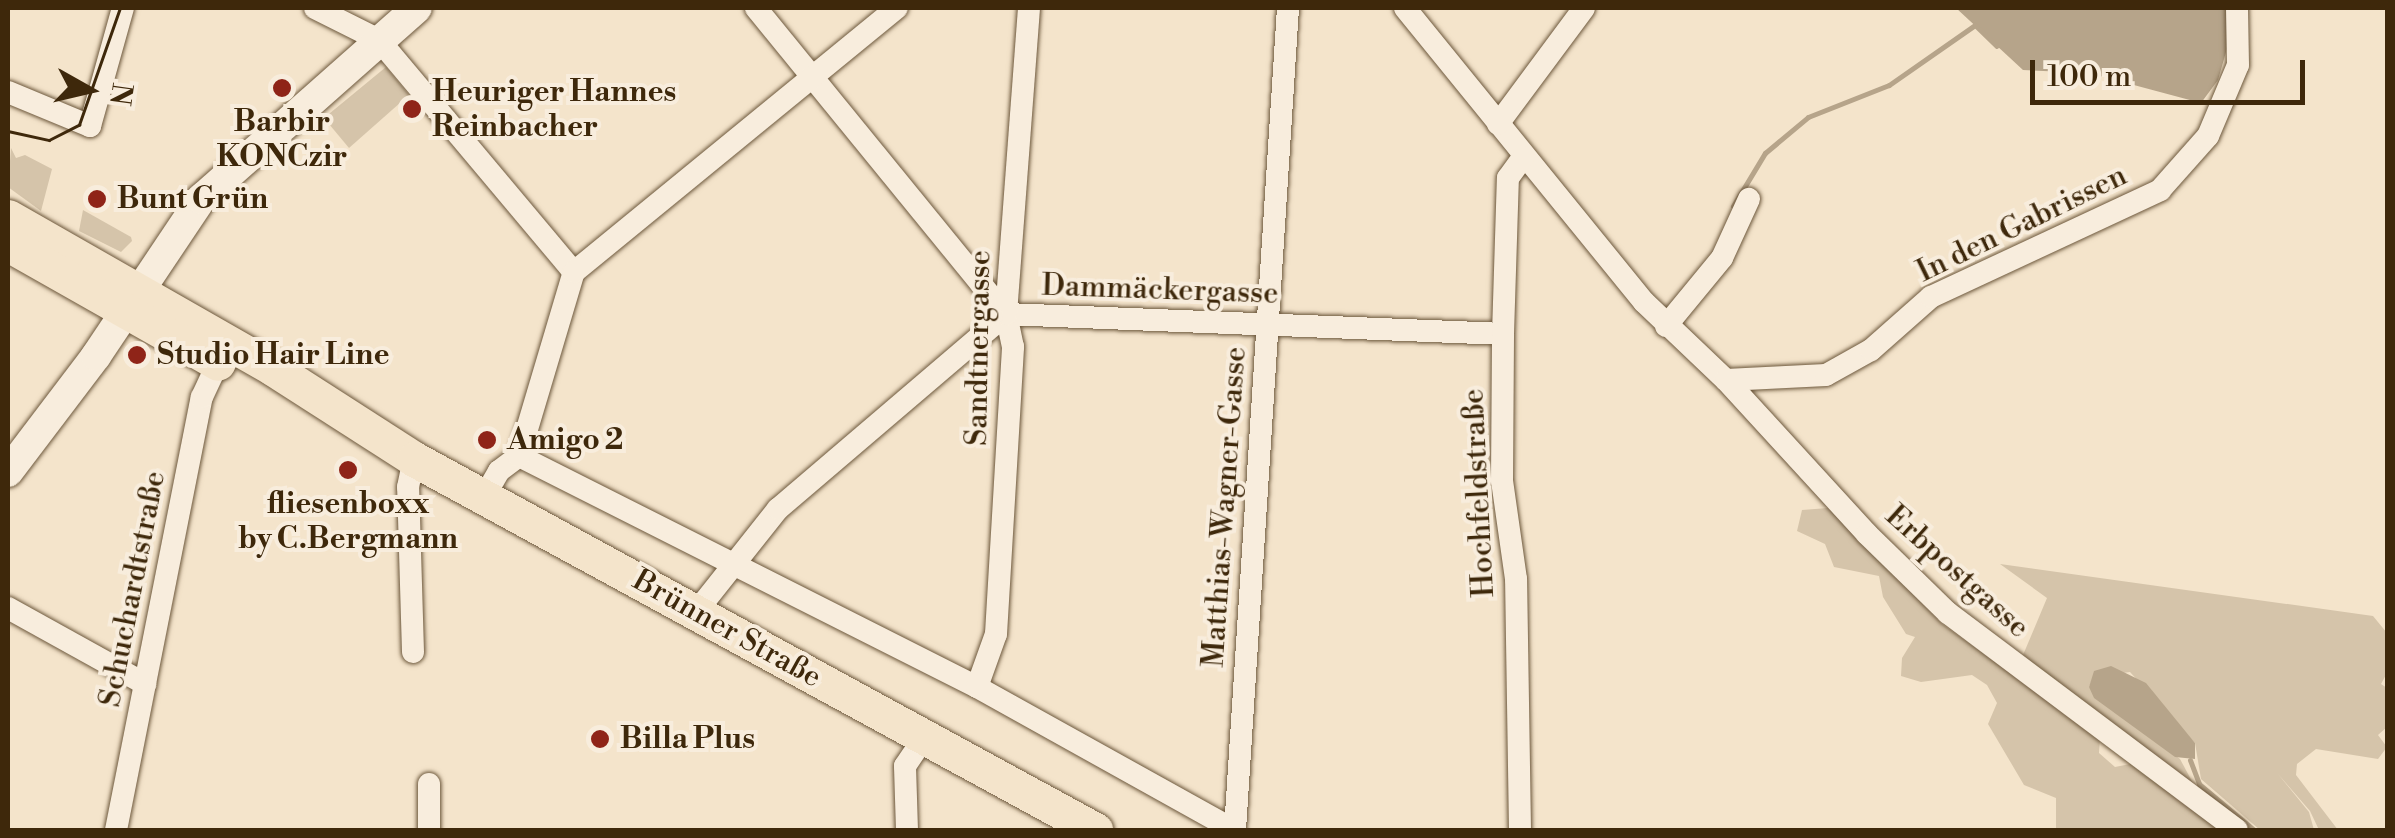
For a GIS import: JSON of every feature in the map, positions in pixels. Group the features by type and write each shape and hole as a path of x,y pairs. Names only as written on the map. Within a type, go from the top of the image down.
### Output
{"main road":[{"path":"8,472 131,302 174,233 237,162 417,8"},
{"name":"Brünner Straße","path":"8,217 218,363 360,428"},
{"name":"Brünner Straße","path":"8,244 274,369 414,460 1095,830"}],"street":[{"path":"8,92 90,126 123,8"},
{"path":"315,8 379,40 574,272"},
{"path":"756,8 1006,314"},
{"path":"484,497 499,471 519,456 574,272 897,8"},
{"name":"Sandtnergasse","path":"976,686 996,634 1013,347 1006,314 1028,8"},
{"name":"Matthias-Wagner-Gasse","path":"1234,830 1288,8"},
{"name":"Erbpostgasse","path":"1405,8 1666,326 1726,380 1948,613 2237,830"},
{"path":"1498,124 1584,8"},
{"name":"In den Gabrissen","path":"1726,380 1826,374 1871,350 1931,297 2160,190 2208,136 2238,65 2237,8"},
{"name":"Hochfeldstraße","path":"1520,830 1516,579 1502,481 1508,178 1523,156"},
{"path":"1666,326 1722,258 1749,199"},
{"name":"Dammäckergasse","path":"696,612 778,510 1006,314 1503,334"},
{"name":"Schuchardtstraße","path":"116,830 202,397 218,363"},
{"name":"Brünner Straße","path":"519,456 976,686 1234,830"},
{"path":"413,652 408,487 414,460"},
{"path":"8,608 145,684"},
{"path":"907,830 905,766 924,738"},
{"path":"429,784 429,830"}],"shaded area":[{"path":"1956,8 2229,8 2230,38 2218,80 2201,103 2089,73 2023,70"},
{"path":"386,67 409,95 349,148 324,118"},
{"path":"11,148 16,158 25,155 52,169 41,211 8,187"},
{"path":"83,210 132,241 121,252 79,231"},
{"path":"1828,508 1942,624 2100,737 2099,753 2115,767 2135,763 2220,830 2056,830 2056,798 2024,785 1988,724 1997,703 1987,685 1972,675 1921,682 1901,676 1902,658 1915,637 1906,634 1883,597 1879,576 1834,567 1825,544 1797,531 1802,510"},
{"path":"2000,564 2373,616 2387,633 2387,673 2381,684 2387,688 2387,727 2378,735 2387,747 2378,759 2316,749 2297,764 2296,775 2338,830 2319,830 2310,811 2278,774 2309,812 2314,830 2260,830 2201,779 2195,743 2130,672 2093,677 2089,687 2180,759 2194,785 2074,698 2023,655 2047,598"},
{"path":"2111,666 2146,683 2195,743 2195,759 2175,757 2094,698 2089,687 2094,671"}],"waterway":[{"path":"1733,206 1765,153 1808,117 1889,85 1975,25 1997,46"},
{"path":"2190,760 2199,784 2254,830"}],"tram line":[{"path":"8,131 49,140 79,125 120,8"}],"place":[{"name":"Barbir KONCzir","path":"282,88"},
{"name":"Heuriger Hannes Reinbacher","path":"412,109"},
{"name":"Bunt Grün","path":"97,199"},
{"name":"Studio Hair Line","path":"137,355"},
{"name":"Amigo 2","path":"487,440"},
{"name":"fliesenboxx by C.Bergmann","path":"348,470"},
{"name":"Billa Plus","path":"600,739"}]}
